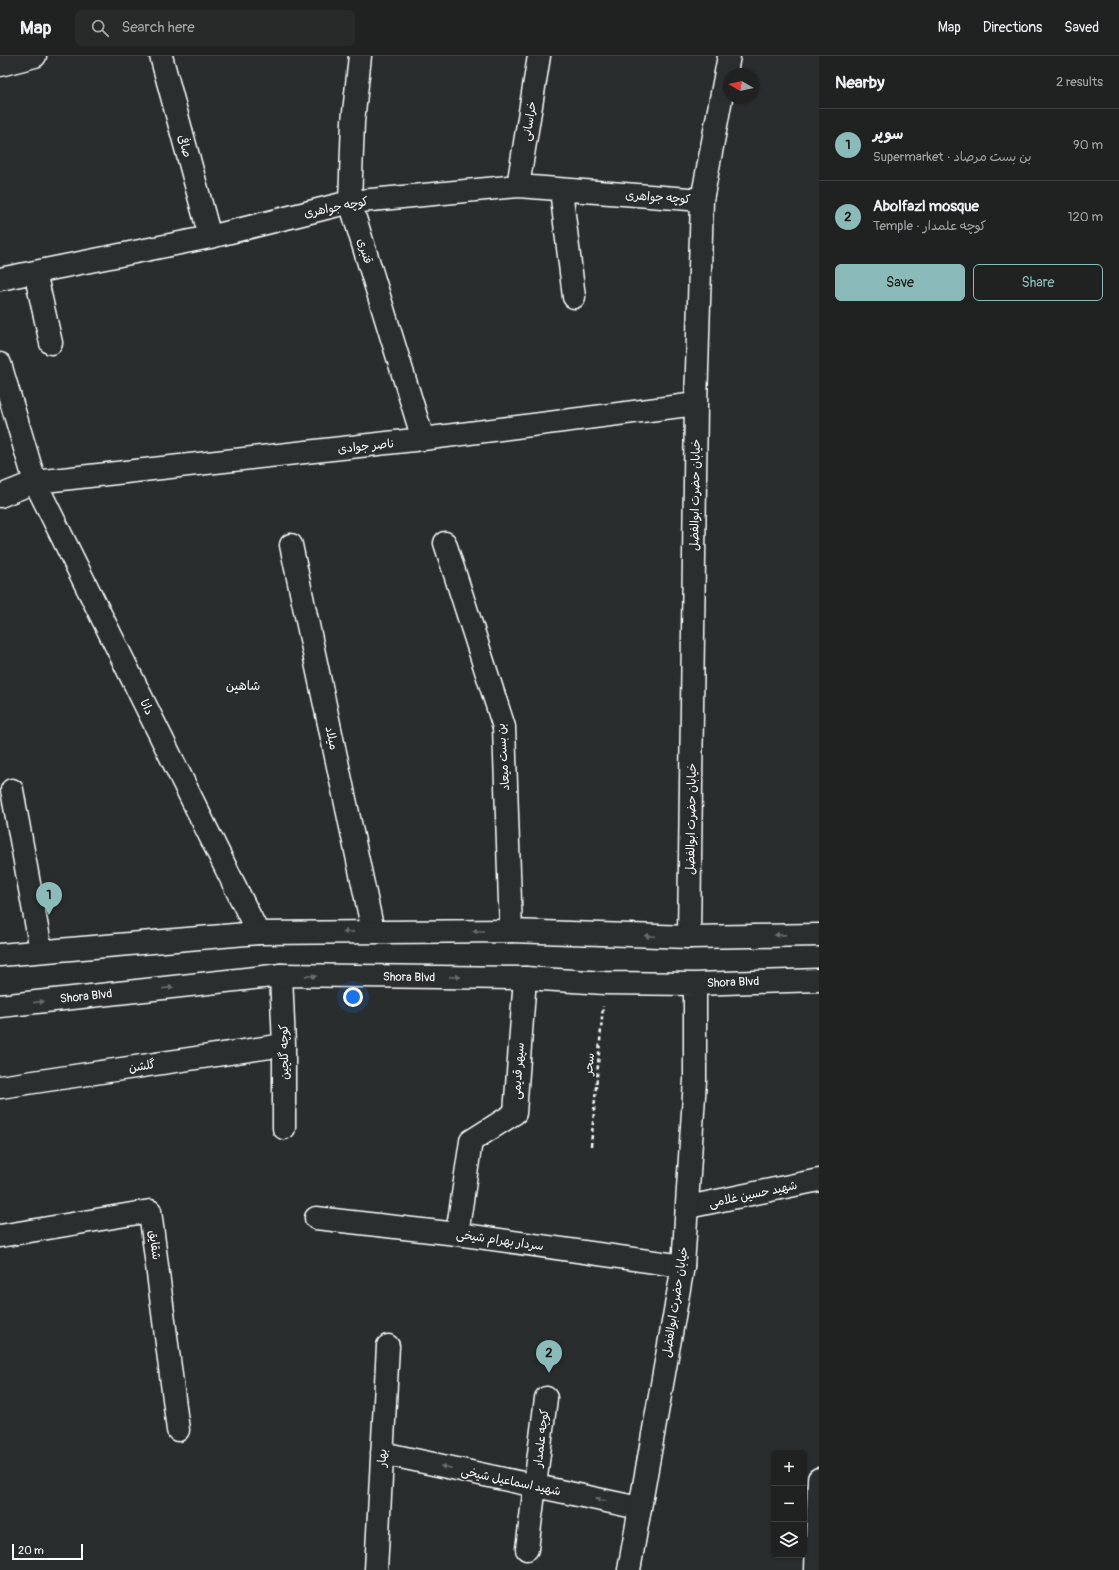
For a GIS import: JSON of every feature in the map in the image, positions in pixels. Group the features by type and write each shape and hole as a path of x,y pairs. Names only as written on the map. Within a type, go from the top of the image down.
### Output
{"street":[{"path":"0,65 35,56"},
{"name":"صافی","path":"161,56 210,237"},
{"name":"قنبری","path":"360,56 353,122 350,202 423,440"},
{"name":"خراسانی","path":"518,186 539,56"},
{"name":"خیابان حضرت ابوالفضل","path":"689,937 696,404 702,200 729,56"},
{"name":"کوچه جواهری","path":"0,280 210,237 350,202 518,186 702,200"},
{"path":"561,190 574,297"},
{"path":"35,272 51,343"},
{"name":"دانا","path":"0,364 35,482 258,933"},
{"name":"ناصر جوادی","path":"0,496 35,482 423,440 696,404"},
{"name":"بن بست میعاد","path":"445,543 504,727 511,931"},
{"name":"میلاد","path":"291,545 373,931"},
{"path":"12,790 41,950"},
{"path":"0,955 41,950 258,933 511,931 689,937 819,935"},
{"name":"Shora Blvd","path":"0,1006 281,975 525,978 605,983 695,984 819,980"},
{"name":"کوچه گلچین","path":"281,975 284,1045 284,1128"},
{"name":"سپهر قدیمی","path":"458,1234 471,1141 515,1113 525,978"},
{"name":"خیابان حضرت ابوالفضل","path":"629,1570 683,1266 695,1080 695,984"},
{"name":"گلشن","path":"0,1087 284,1045"},
{"name":"شهید حسین غلامی","path":"688,1207 819,1180"},
{"name":"شقایق","path":"0,1236 150,1211 178,1430"},
{"name":"سردار بهرام شیخی","path":"316,1218 458,1234 683,1266"},
{"name":"بهار","path":"376,1570 388,1346"},
{"name":"کوچه علمدار","path":"527,1550 546,1398"},
{"name":"شهید اسماعیل شیخی","path":"382,1453 639,1508"},
{"path":"816,1570 819,1479"}],"path":[{"name":"سحر","path":"591,1146 605,983"}],"place":[{"name":"سوپر","path":"49,915"},
{"name":"Abolfazl mosque","path":"549,1373"}],"district":[{"name":"شاهین","path":"243,685"}]}
